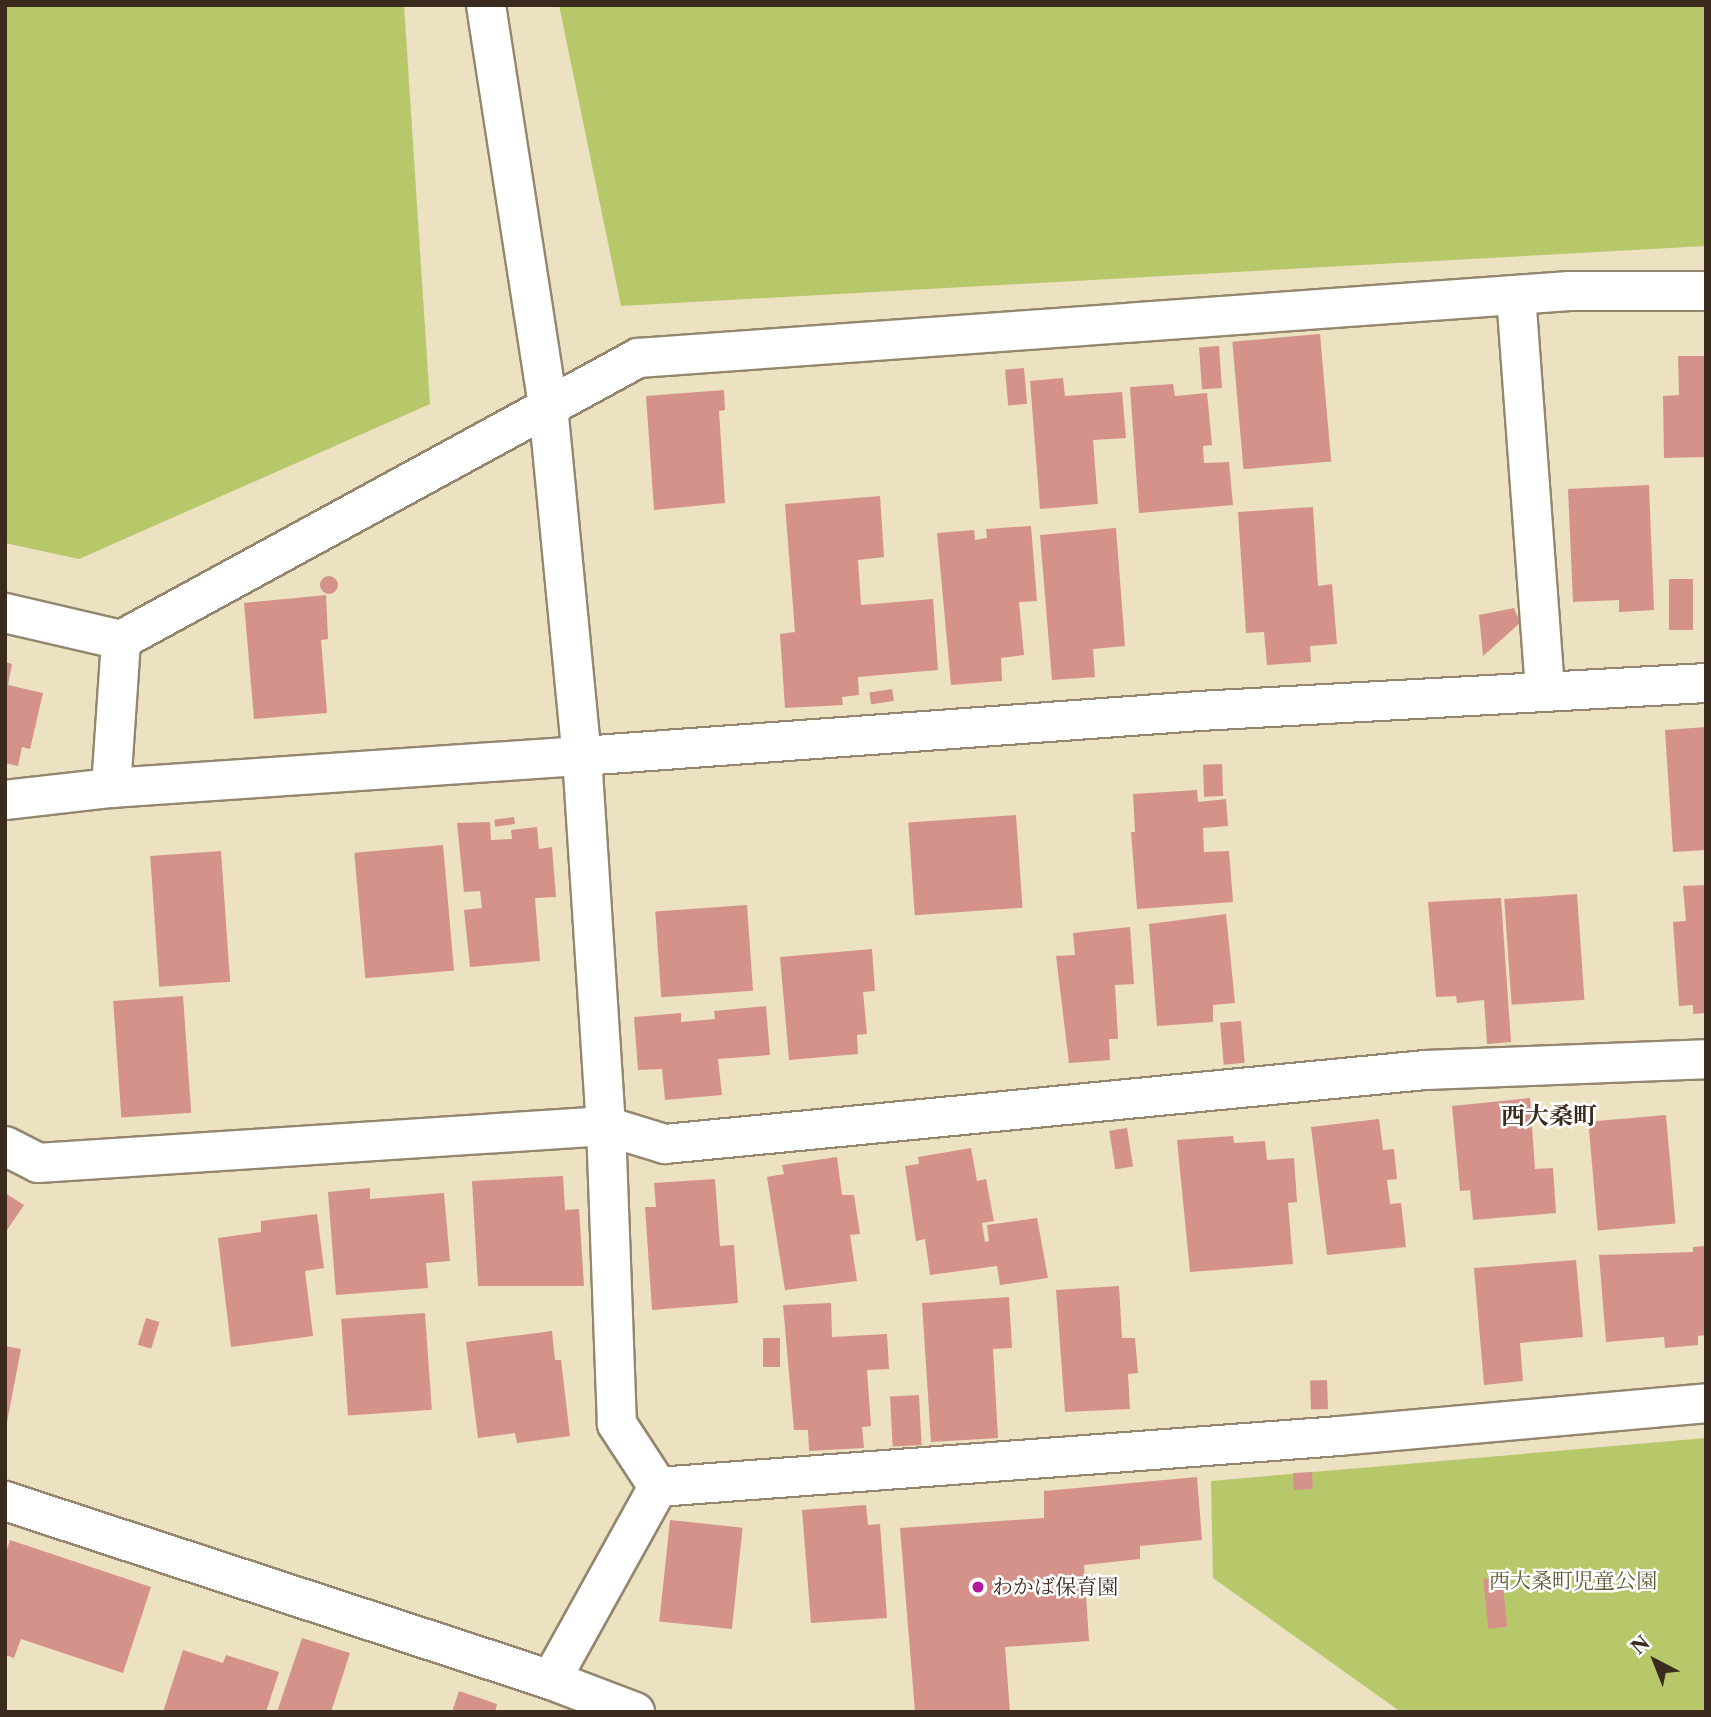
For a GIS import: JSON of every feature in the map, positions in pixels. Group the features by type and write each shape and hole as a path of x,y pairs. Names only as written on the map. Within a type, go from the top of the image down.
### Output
{"street":[{"path":"486,5 548,406 582,756 606,1126 617,1424 658,1487"},
{"path":"5,613 121,640 638,358 1516,295 1706,291"},
{"path":"1516,295 1545,691"},
{"path":"111,788 121,640"},
{"path":"5,800 111,788 1545,691 1706,683"},
{"path":"5,1146 38,1163 606,1126 665,1144 1425,1070 1706,1059"},
{"path":"658,1487 1339,1436 1706,1403"},
{"path":"551,1679 658,1487"},
{"path":"5,1500 551,1679 635,1712"}],"green space":[{"path":"5,5 404,5 430,404 79,559 5,543"},
{"path":"559,5 1706,5 1706,246 621,306"},
{"name":"西大桑町児童公園","path":"1706,1438 1706,1712 1401,1712 1213,1578 1211,1481"}],"building":[{"path":"1320,334 1331,462 1243,469 1232,342"},
{"path":"1219,346 1222,388 1202,389 1199,347"},
{"path":"1678,356 1706,356 1706,457 1664,458 1663,396 1679,395"},
{"path":"1024,368 1027,404 1008,406 1005,370"},
{"path":"1063,378 1065,396 1122,392 1126,438 1093,440 1098,504 1040,509 1030,381"},
{"path":"1173,384 1175,396 1207,393 1212,445 1203,446 1204,463 1229,462 1233,505 1139,513 1130,387"},
{"path":"724,390 725,410 719,411 725,503 654,510 646,396"},
{"path":"1649,485 1654,610 1619,612 1619,600 1573,602 1568,489"},
{"path":"880,496 884,557 858,560 861,605 933,599 938,670 858,677 859,695 842,697 843,705 785,708 780,634 795,632 785,504"},
{"path":"1313,507 1318,586 1332,584 1337,644 1310,646 1311,662 1267,665 1264,632 1246,633 1238,512"},
{"path":"1031,526 1037,601 1019,602 1024,655 1001,658 1002,681 951,685 937,533 974,530 975,540 987,538 986,529"},
{"path":"1116,528 1125,646 1093,649 1095,677 1052,680 1040,535"},
{"path":"325,576 333,576 338,585 336,592 325,594 320,589 320,581"},
{"path":"1669,579 1693,579 1693,630 1669,630"},
{"path":"326,595 328,639 321,640 327,713 254,719 244,603"},
{"path":"1514,608 1520,623 1483,656 1479,615"},
{"path":"5,662 12,664 8,685 43,693 30,749 22,747 18,766 5,763"},
{"path":"892,689 894,701 871,704 869,693"},
{"path":"1706,727 1706,850 1673,852 1665,730"},
{"path":"1222,764 1223,796 1204,797 1203,765"},
{"path":"1197,790 1198,802 1226,799 1228,826 1203,828 1204,852 1229,851 1233,902 1137,909 1131,832 1135,832 1133,794"},
{"path":"1016,815 1022,908 915,915 908,823"},
{"path":"514,817 515,824 495,827 494,820"},
{"path":"490,822 491,840 512,839 511,830 537,827 539,849 552,847 556,897 535,898 540,961 470,967 464,910 482,908 480,891 464,892 457,823"},
{"path":"443,845 454,971 365,978 354,853"},
{"path":"221,851 230,982 159,987 150,856"},
{"path":"1706,885 1706,1013 1693,1014 1693,1005 1679,1006 1673,922 1686,921 1683,886"},
{"path":"1577,894 1584,1000 1512,1005 1504,899"},
{"path":"1501,898 1511,1042 1487,1044 1484,1000 1457,1003 1456,996 1436,997 1428,902"},
{"path":"747,905 753,991 661,997 655,911"},
{"path":"1226,914 1235,1003 1213,1005 1213,1022 1157,1026 1149,924"},
{"path":"1130,927 1134,984 1115,985 1118,1039 1109,1039 1110,1060 1069,1063 1056,956 1075,955 1073,933"},
{"path":"872,949 875,991 863,992 867,1034 857,1035 858,1054 789,1060 780,957"},
{"path":"183,996 191,1113 121,1118 113,1001"},
{"path":"766,1006 770,1055 718,1059 722,1095 665,1100 662,1069 638,1070 634,1017 681,1013 681,1022 715,1019 714,1011"},
{"path":"1241,1021 1245,1063 1224,1065 1220,1023"},
{"path":"1530,1098 1535,1169 1553,1168 1556,1213 1473,1220 1470,1190 1460,1191 1452,1106"},
{"path":"1666,1115 1675,1224 1598,1230 1588,1122"},
{"path":"1379,1119 1383,1150 1394,1149 1397,1179 1387,1180 1390,1204 1401,1203 1406,1247 1327,1255 1311,1127"},
{"path":"1127,1128 1133,1167 1115,1169 1109,1131"},
{"path":"1233,1136 1234,1143 1265,1141 1267,1160 1294,1158 1297,1202 1288,1203 1293,1264 1190,1272 1177,1140"},
{"path":"971,1148 977,1181 986,1179 994,1221 982,1223 985,1242 989,1241 987,1225 1037,1218 1048,1278 1000,1285 997,1266 930,1275 925,1239 916,1241 905,1166 919,1164 918,1157"},
{"path":"837,1157 842,1195 854,1195 860,1234 850,1235 857,1281 785,1290 767,1177 784,1174 782,1165"},
{"path":"563,1176 565,1210 579,1209 584,1286 478,1286 472,1181"},
{"path":"715,1179 720,1246 734,1245 738,1303 652,1310 645,1207 656,1207 654,1183"},
{"path":"370,1188 370,1199 444,1193 450,1261 426,1263 428,1288 336,1295 328,1192"},
{"path":"5,1193 24,1205 5,1233"},
{"path":"317,1214 324,1268 305,1271 313,1336 231,1347 218,1238 261,1232 261,1221"},
{"path":"1706,1246 1706,1335 1698,1336 1698,1345 1665,1348 1664,1337 1606,1342 1599,1255 1693,1252 1693,1247"},
{"path":"1576,1260 1583,1337 1520,1343 1523,1381 1484,1385 1474,1268"},
{"path":"1119,1286 1122,1338 1135,1338 1138,1373 1128,1374 1130,1409 1065,1412 1056,1290"},
{"path":"1009,1297 1012,1348 993,1349 998,1438 931,1442 922,1303"},
{"path":"831,1303 832,1337 887,1334 889,1369 867,1370 871,1426 862,1427 864,1448 809,1451 808,1430 794,1430 783,1305"},
{"path":"425,1313 432,1410 348,1416 341,1319"},
{"path":"146,1318 159,1322 151,1349 138,1345"},
{"path":"552,1331 555,1360 561,1360 570,1436 517,1443 515,1433 478,1438 466,1342"},
{"path":"763,1338 780,1338 780,1367 763,1367"},
{"path":"5,1346 21,1349 7,1422 5,1421"},
{"path":"1327,1380 1328,1409 1311,1410 1310,1381"},
{"path":"919,1395 922,1445 893,1446 890,1397"},
{"path":"1312,1472 1313,1489 1294,1490 1293,1473"},
{"path":"1197,1477 1202,1540 1140,1546 1140,1559 1084,1565 1089,1641 1005,1647 1010,1712 915,1712 900,1528 1044,1518 1044,1491"},
{"path":"866,1505 868,1525 880,1524 887,1618 811,1623 802,1510"},
{"path":"670,1520 743,1528 732,1629 659,1621"},
{"path":"10,1540 151,1587 123,1673 21,1639 14,1658 5,1655 5,1555"},
{"path":"1502,1577 1507,1627 1488,1629 1483,1579"},
{"path":"302,1638 350,1653 331,1712 277,1712"},
{"path":"183,1650 223,1663 226,1655 279,1672 266,1712 163,1712"},
{"path":"459,1691 497,1704 495,1712 452,1712"}],"place":[{"name":"わかば保育園","path":"978,1587"}],"district":[{"name":"西大桑町","path":"1549,1116"}]}
